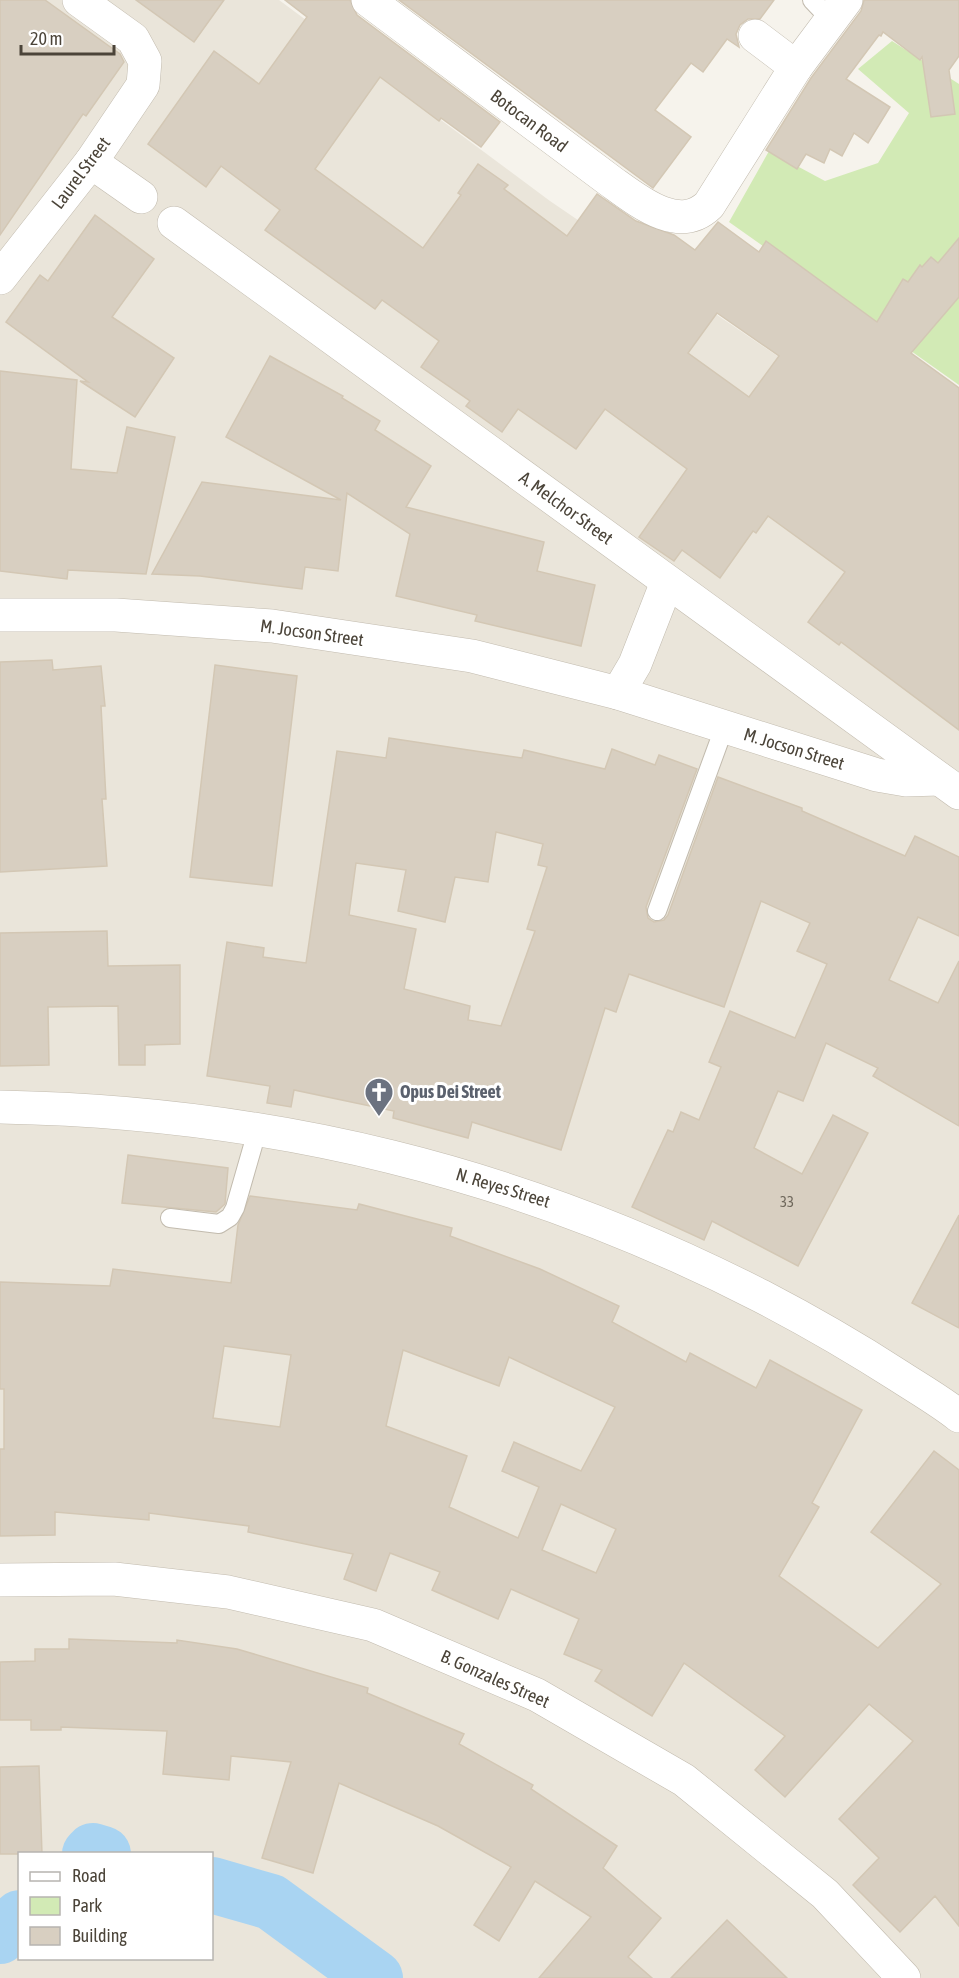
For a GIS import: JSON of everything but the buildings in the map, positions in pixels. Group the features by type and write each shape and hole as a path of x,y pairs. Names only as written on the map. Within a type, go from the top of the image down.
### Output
{"street":[{"name":"Laurel Street","path":"0,278 91,162 143,85 145,61 133,39 79,0"},
{"name":"Botocan Road","path":"368,0 640,202 677,219 700,214 709,205 796,68"},
{"path":"755,36 796,68 830,7"},
{"path":"91,162 141,197"},
{"name":"A. Melchor Street","path":"174,223 949,786"},
{"path":"618,693 635,664 667,582"},
{"name":"M. Jocson Street","path":"0,615 116,615 272,626 472,656 618,693 877,775 949,786"},
{"name":"N. Reyes Street","path":"0,1107 72,1108 166,1115 258,1128 406,1158 551,1203 669,1251 825,1329 959,1416"},
{"name":"B. Gonzales Street","path":"0,1580 114,1579 228,1592 373,1625 537,1695 684,1780 825,1894 904,1978"}],"lane":[{"path":"657,911 724,728"},
{"path":"170,1218 219,1224 230,1217 235,1208 258,1128"}],"shaded area":[{"path":"0,0 279,0 550,201 959,480 959,1978 0,1978"}],"green space":[{"path":"892,41 959,84 959,385 729,222 769,151 825,181 878,163 909,113 858,69"}],"waterway":[{"path":"92,1852 96,1852"},
{"path":"213,1885 271,1902 375,1978"},
{"path":"0,1936 18,1920"}],"place":[{"name":"Opus Dei Street","path":"379,1118"}]}
